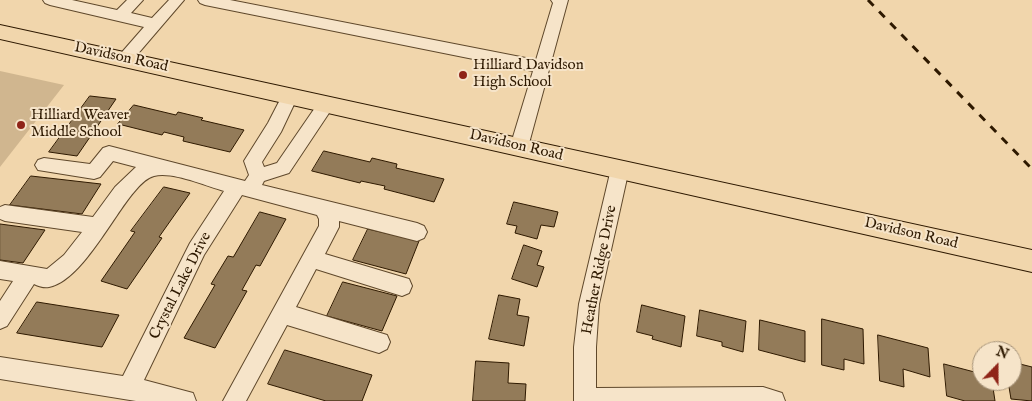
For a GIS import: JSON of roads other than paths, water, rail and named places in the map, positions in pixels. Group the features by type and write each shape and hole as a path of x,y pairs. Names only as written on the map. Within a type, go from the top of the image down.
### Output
{"main road":[{"name":"Davidson Road","path":"0,32 1032,261"}],"street":[{"path":"54,0 91,4 120,16 156,24"},
{"path":"120,16 136,0"},
{"path":"124,59 177,0"},
{"path":"206,0 542,67"},
{"path":"519,147 560,0"},
{"path":"248,184 253,161 275,127 290,96"},
{"path":"248,184 283,168 327,104"},
{"path":"44,165 94,172 109,153 164,167 248,184 323,210 418,232"},
{"path":"0,270 49,278 62,271 99,226 129,184 145,170 164,167"},
{"name":"Heather Ridge Drive","path":"585,400 585,346 590,304 620,169"},
{"name":"Crystal Lake Drive","path":"129,388 197,249 248,184"},
{"path":"234,401 329,227 329,217 323,210"},
{"path":"5,213 99,226"},
{"path":"312,259 402,286"},
{"path":"0,319 30,274"},
{"path":"282,313 379,342"},
{"path":"0,368 129,388 185,401"},
{"path":"585,400 763,398 774,401"}],"railway":[{"path":"868,0 1032,169"}],"place":[{"name":"Hilliard Davidson High School","path":"463,75"},
{"name":"Hilliard Weaver Middle School","path":"21,125"}]}
